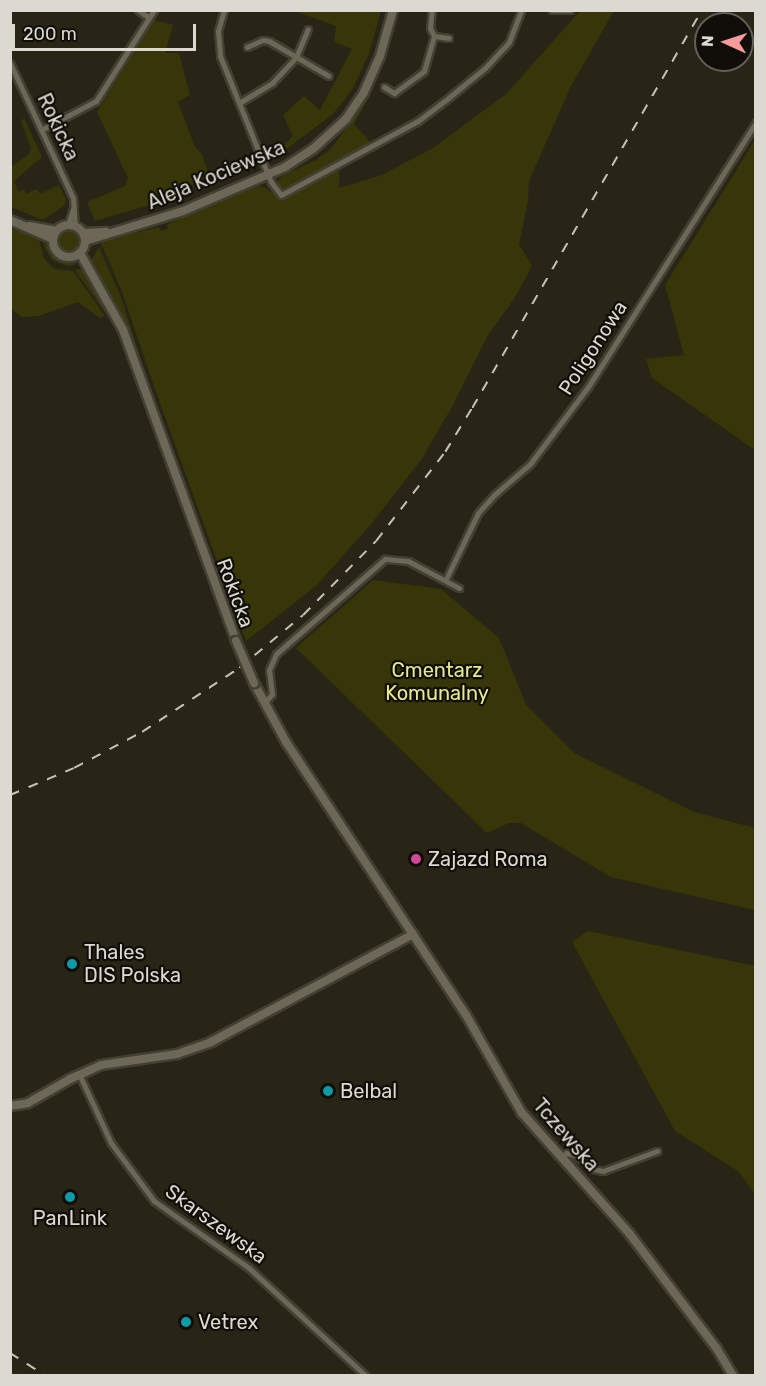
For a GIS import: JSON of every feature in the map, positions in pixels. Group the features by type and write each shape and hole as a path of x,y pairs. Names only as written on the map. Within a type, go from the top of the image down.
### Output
{"street":[{"path":"138,10 148,17"},
{"path":"41,130 96,101 154,10"},
{"path":"224,10 218,31 218,51 276,192 283,194 418,121 498,54 513,36 521,10"},
{"name":"Aleja Kociewska","path":"84,237 183,211 268,174 314,149 346,119 364,92 375,68 393,10"},
{"path":"384,87 394,93 424,71 434,36 429,28 432,10"},
{"path":"552,10 570,10"},
{"path":"239,103 272,83 296,57 308,29"},
{"path":"434,36 449,38"},
{"path":"246,47 263,40 269,41 329,76"},
{"name":"Rokicka","path":"10,63 75,205 72,225"},
{"name":"Poligonowa","path":"446,579 478,513 494,495 530,464 588,387 756,122"},
{"path":"10,220 54,235 72,225 84,237 77,254 58,253 54,235"},
{"name":"Rokicka","path":"77,254 123,330 236,641 254,683 286,742 392,903"},
{"path":"264,703 272,694 269,670 276,654 377,564 386,559 398,558 446,579 459,588"},
{"name":"Tczewska","path":"392,903 466,1015 512,1098 561,1158 629,1233 717,1349 733,1376"},
{"path":"10,1106 28,1103 79,1074 114,1062 177,1054 212,1042 413,934"},
{"name":"Skarszewska","path":"79,1074 111,1143 154,1201 249,1268 366,1376"},
{"path":"561,1158 566,1153 575,1155 594,1169 603,1171 657,1151"}],"green space":[{"path":"295,11 381,11 369,54 352,90 333,114 276,157 274,155 293,136 283,115 304,96 320,110 352,49 334,42 336,26"},
{"path":"580,11 614,11 570,88 529,181 528,201 519,244 532,266 514,299 488,335 452,407 421,460 372,523 317,585 246,641 122,292 100,241 159,227 161,231 168,229 167,224 258,186 264,187 280,198 339,168 339,188 382,175 433,148 506,94"},
{"path":"154,20 173,25 165,53 179,53 190,95 178,102 195,147 202,154 209,175 160,202 95,221 87,202 125,186 128,178 97,112"},
{"path":"373,90 354,124 371,143 284,188 279,187 278,181 282,176 316,160 331,149"},
{"path":"24,118 42,157 14,181 19,192 24,189 26,194 37,189 40,194 59,185 66,199 65,205 43,220 11,207 11,167 29,154 31,149 21,121"},
{"path":"755,140 755,450 652,378 646,359 684,355 665,285"},
{"path":"11,229 38,236 44,259 55,269 73,271 105,316 100,318 78,302 39,316 22,317 11,309"},
{"path":"65,231 73,231 79,237 79,245 73,251 65,251 59,245 59,237"},
{"path":"44,237 56,255 78,264 67,266 52,260 44,246"},
{"path":"99,247 122,300 142,363 120,316 89,264"},
{"path":"81,269 107,306 107,315 75,270"},
{"name":"Cmentarz Komunalny","path":"373,580 441,589 499,638 526,705 574,753 694,812 755,828 755,910 611,877 521,823 509,823 487,833 296,648"},
{"path":"588,931 755,966 755,1194 738,1171 675,1131 572,942"}],"railway":[{"path":"10,795 74,768 142,732 239,668 303,615 376,541 445,452 702,10"},
{"path":"10,1353 46,1376"}],"place":[{"name":"Zajazd Roma","path":"416,859"},
{"name":"Thales DIS Polska","path":"72,964"},
{"name":"Belbal","path":"328,1091"},
{"name":"PanLink","path":"70,1197"},
{"name":"Vetrex","path":"186,1322"}]}
